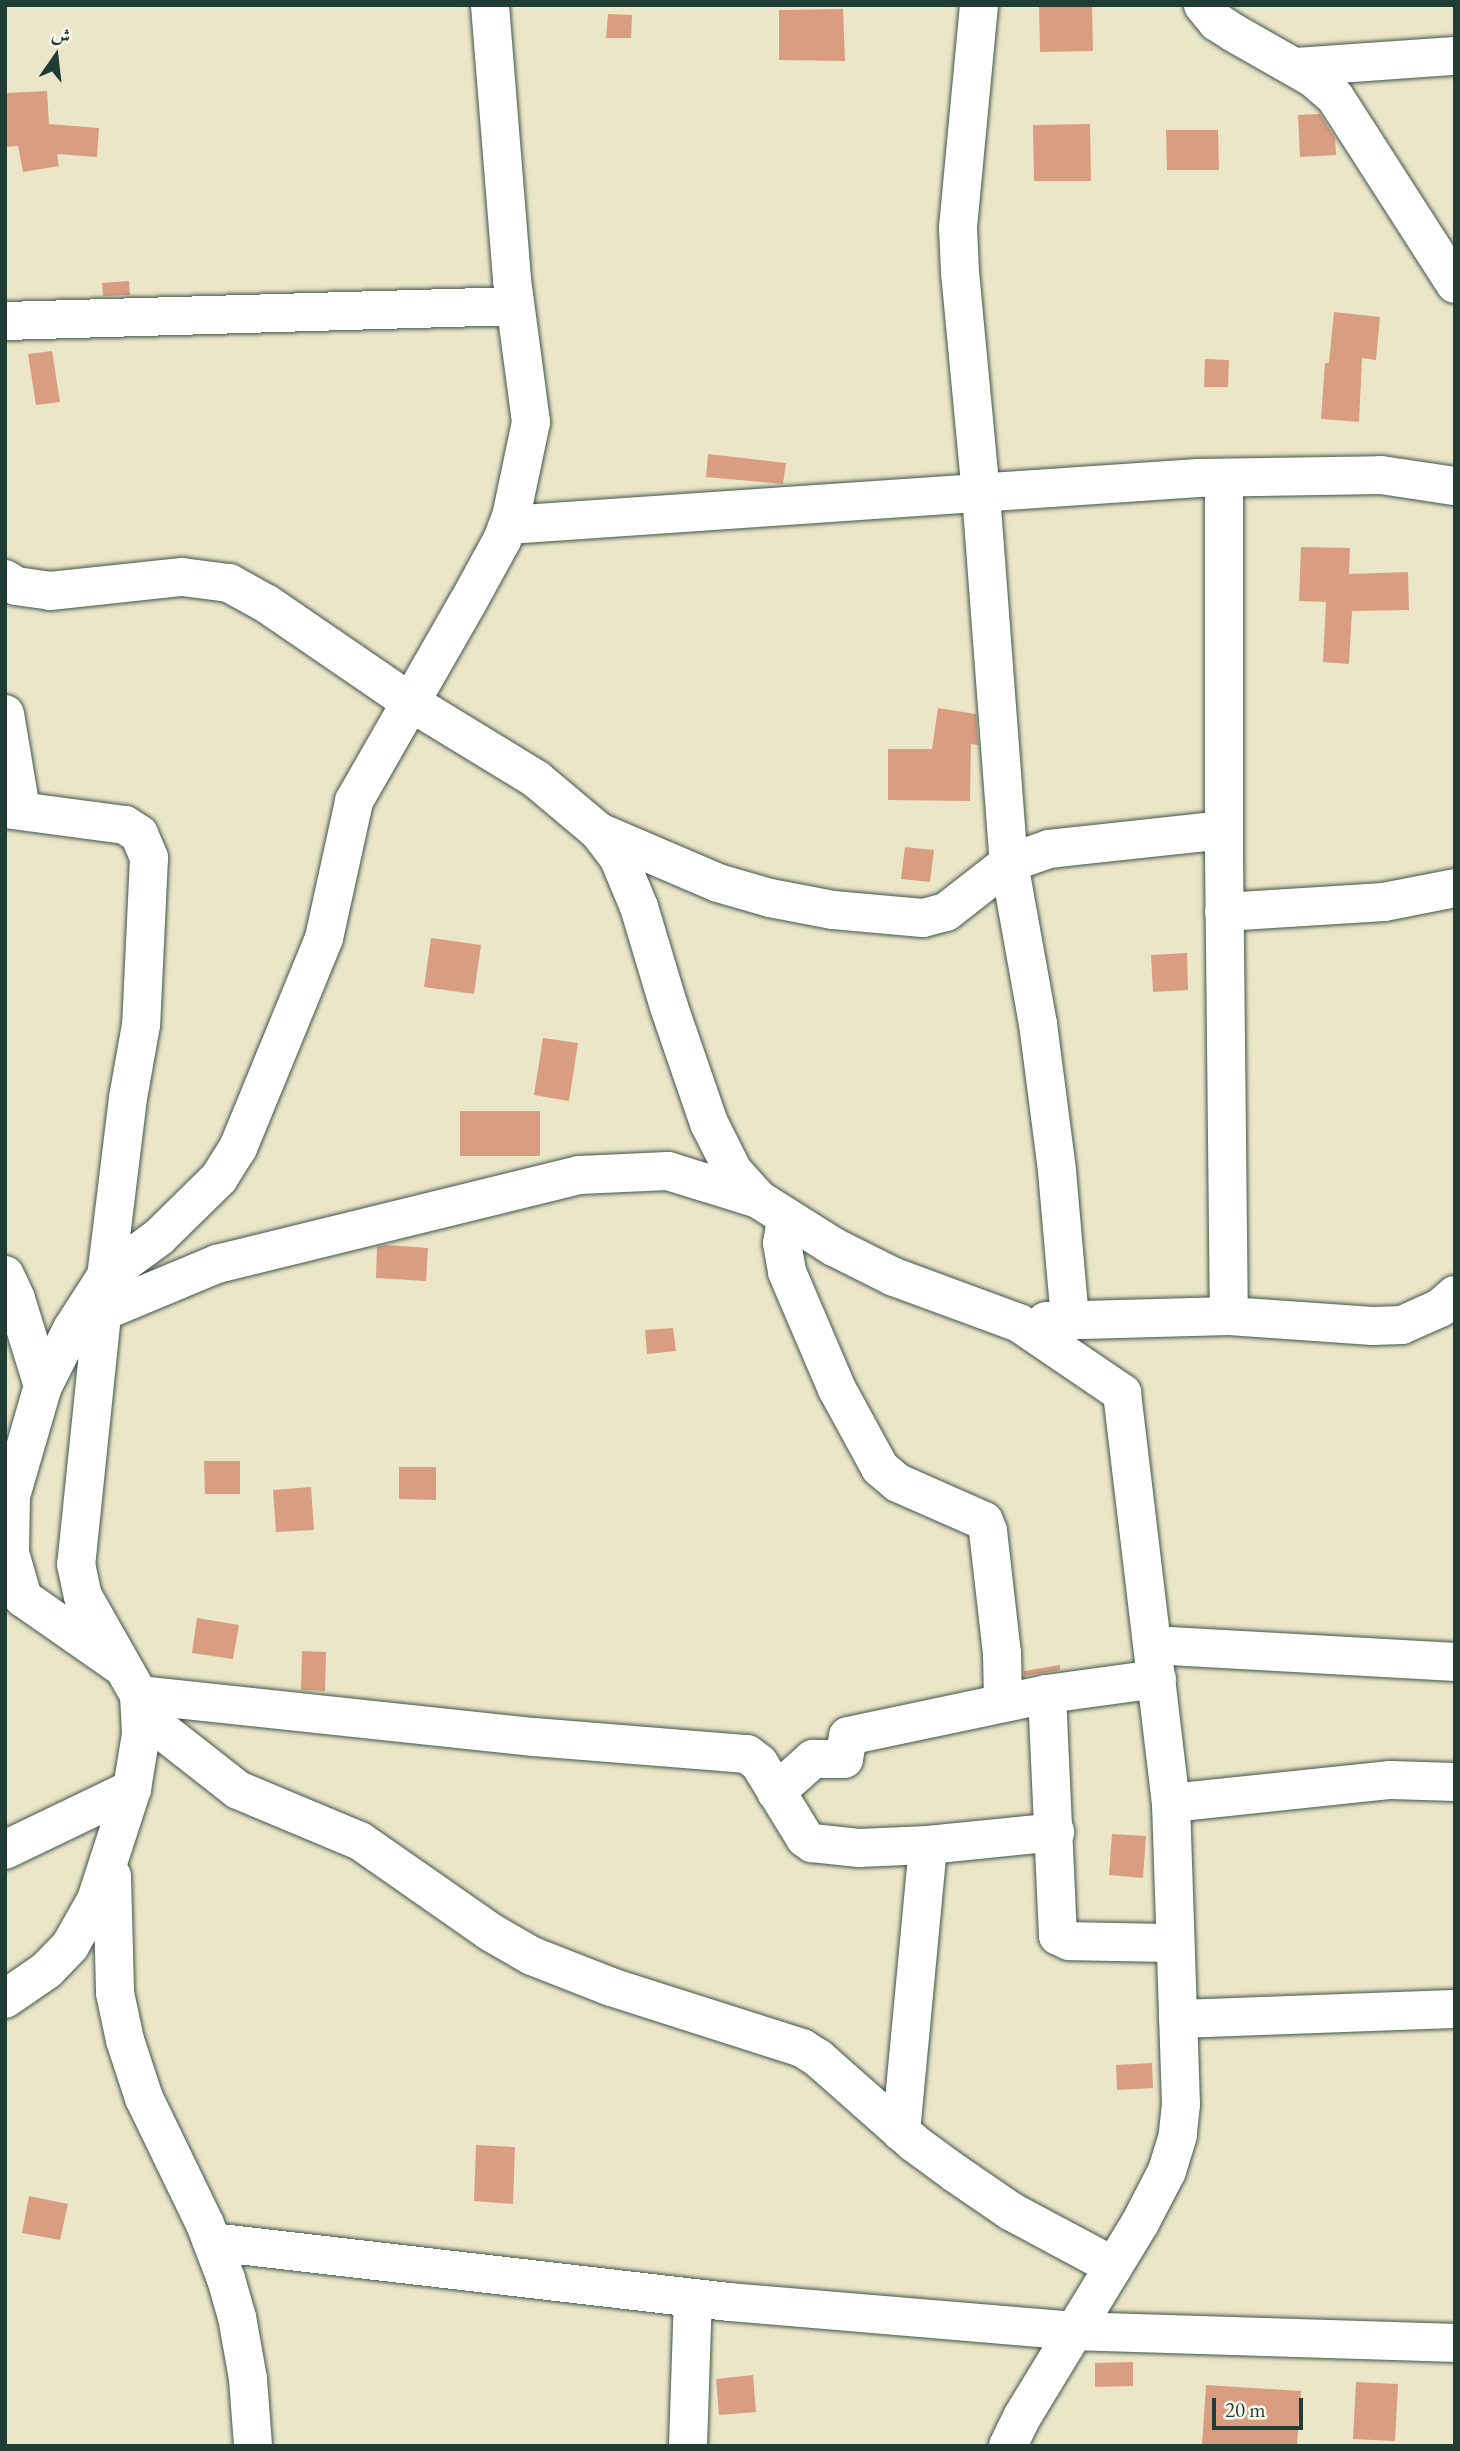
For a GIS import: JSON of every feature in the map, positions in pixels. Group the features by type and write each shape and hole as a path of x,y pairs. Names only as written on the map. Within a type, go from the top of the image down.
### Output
{"street":[{"path":"490,5 515,306 531,422 508,525 354,801 324,938 238,1148 219,1178 72,1329 43,1386 11,1496 10,1553 14,1601 134,1692 238,1790 360,1841 492,1933 532,1956 601,1984 802,2048 818,2058 901,2132 1012,2212 1113,2266"},
{"path":"979,5 958,229 960,272 981,494 1009,863 1038,1024 1057,1171 1070,1320"},
{"path":"1203,5 1217,22 1296,67 1335,97 1455,284"},
{"path":"1296,67 1455,56"},
{"path":"5,321 515,306"},
{"path":"508,525 1224,478 1381,475 1455,486"},
{"path":"1224,478 1224,912 1229,1316"},
{"path":"5,579 16,586 50,591 182,577 229,583 267,604 410,702 536,779 599,832 619,859 639,907 668,1007 719,1146 733,1171 772,1209 787,1272 837,1389 880,1468 898,1483 984,1521 989,1531 1002,1653 1003,1702"},
{"path":"5,714 13,810 125,825 139,834 149,858 141,1025 128,1098 104,1294 76,1564 83,1596 134,1692 141,1734 132,1789 96,1900 70,1946 47,1970 5,1999"},
{"path":"599,832 718,883 770,898 888,917 923,918 946,912 1009,863 1049,849 1224,830"},
{"path":"1224,912 1384,902 1455,888"},
{"path":"104,1294 579,1175 668,1171 772,1209 894,1277 1019,1323 1122,1393 1126,1405 1171,1803 1181,2104 1178,2135 1167,2171 1008,2446"},
{"path":"5,1275 16,1299 43,1386"},
{"path":"1019,1323 1229,1316 1373,1326 1402,1325 1440,1308 1455,1295"},
{"path":"776,1792 813,1759 844,1759 848,1736 1047,1694 1155,1662 1455,1662"},
{"path":"134,1692 534,1737 747,1754 759,1763 805,1838 812,1843 859,1848 928,1845 1055,1832"},
{"path":"1047,1694 1058,1936 1069,1941 1175,1943"},
{"path":"1171,1803 1378,1781 1455,1782"},
{"path":"5,1850 132,1789"},
{"path":"901,2132 928,1845"},
{"path":"112,1856 115,1993 125,2040 144,2098 212,2242 237,2317 248,2379 253,2446"},
{"path":"1178,2019 1455,2009"},
{"path":"212,2242 693,2298 1074,2331 1455,2343"},
{"path":"688,2446 693,2298"}],"building":[{"path":"1039,5 1092,5 1093,51 1040,52"},
{"path":"843,9 845,61 779,60 779,10"},
{"path":"608,14 632,15 631,38 606,38"},
{"path":"47,91 49,124 99,128 97,157 57,154 59,166 23,172 18,146 5,147 5,93"},
{"path":"1320,114 1335,138 1336,155 1300,157 1298,115"},
{"path":"1090,124 1091,181 1034,181 1033,125"},
{"path":"1166,130 1218,130 1219,170 1167,170"},
{"path":"129,281 130,295 103,296 102,283"},
{"path":"1334,312 1380,317 1376,360 1362,358 1359,422 1321,419 1325,363 1329,363"},
{"path":"52,351 60,402 36,405 28,354"},
{"path":"1205,359 1229,360 1228,387 1204,387"},
{"path":"708,454 786,463 783,484 706,477"},
{"path":"1301,547 1350,548 1349,574 1408,572 1409,610 1352,611 1349,664 1323,662 1326,602 1299,601"},
{"path":"938,708 976,714 978,745 971,744 970,801 888,800 888,749 932,749"},
{"path":"905,847 934,850 930,882 901,879"},
{"path":"431,938 481,945 474,994 424,987"},
{"path":"1187,953 1188,990 1153,992 1151,955"},
{"path":"543,1038 578,1043 569,1101 534,1095"},
{"path":"460,1111 540,1111 540,1156 460,1156"},
{"path":"386,1245 428,1248 426,1281 376,1278 377,1247"},
{"path":"673,1328 676,1351 647,1354 645,1330"},
{"path":"204,1461 240,1461 240,1494 205,1494"},
{"path":"399,1467 436,1467 436,1500 399,1499"},
{"path":"311,1487 314,1530 276,1532 273,1490"},
{"path":"197,1618 239,1625 233,1659 192,1653"},
{"path":"302,1651 326,1652 325,1691 301,1690"},
{"path":"1060,1665 1060,1670 1024,1676 1024,1671"},
{"path":"1112,1834 1146,1836 1143,1878 1109,1875"},
{"path":"1152,2063 1153,2088 1117,2090 1116,2065"},
{"path":"476,2145 515,2147 513,2204 474,2201"},
{"path":"29,2196 68,2204 60,2240 22,2233"},
{"path":"1133,2362 1133,2386 1095,2387 1095,2363"},
{"path":"753,2375 756,2412 719,2415 716,2379"},
{"path":"1356,2382 1398,2384 1395,2441 1353,2439"},
{"path":"1206,2385 1301,2391 1297,2446 1202,2446"}]}
